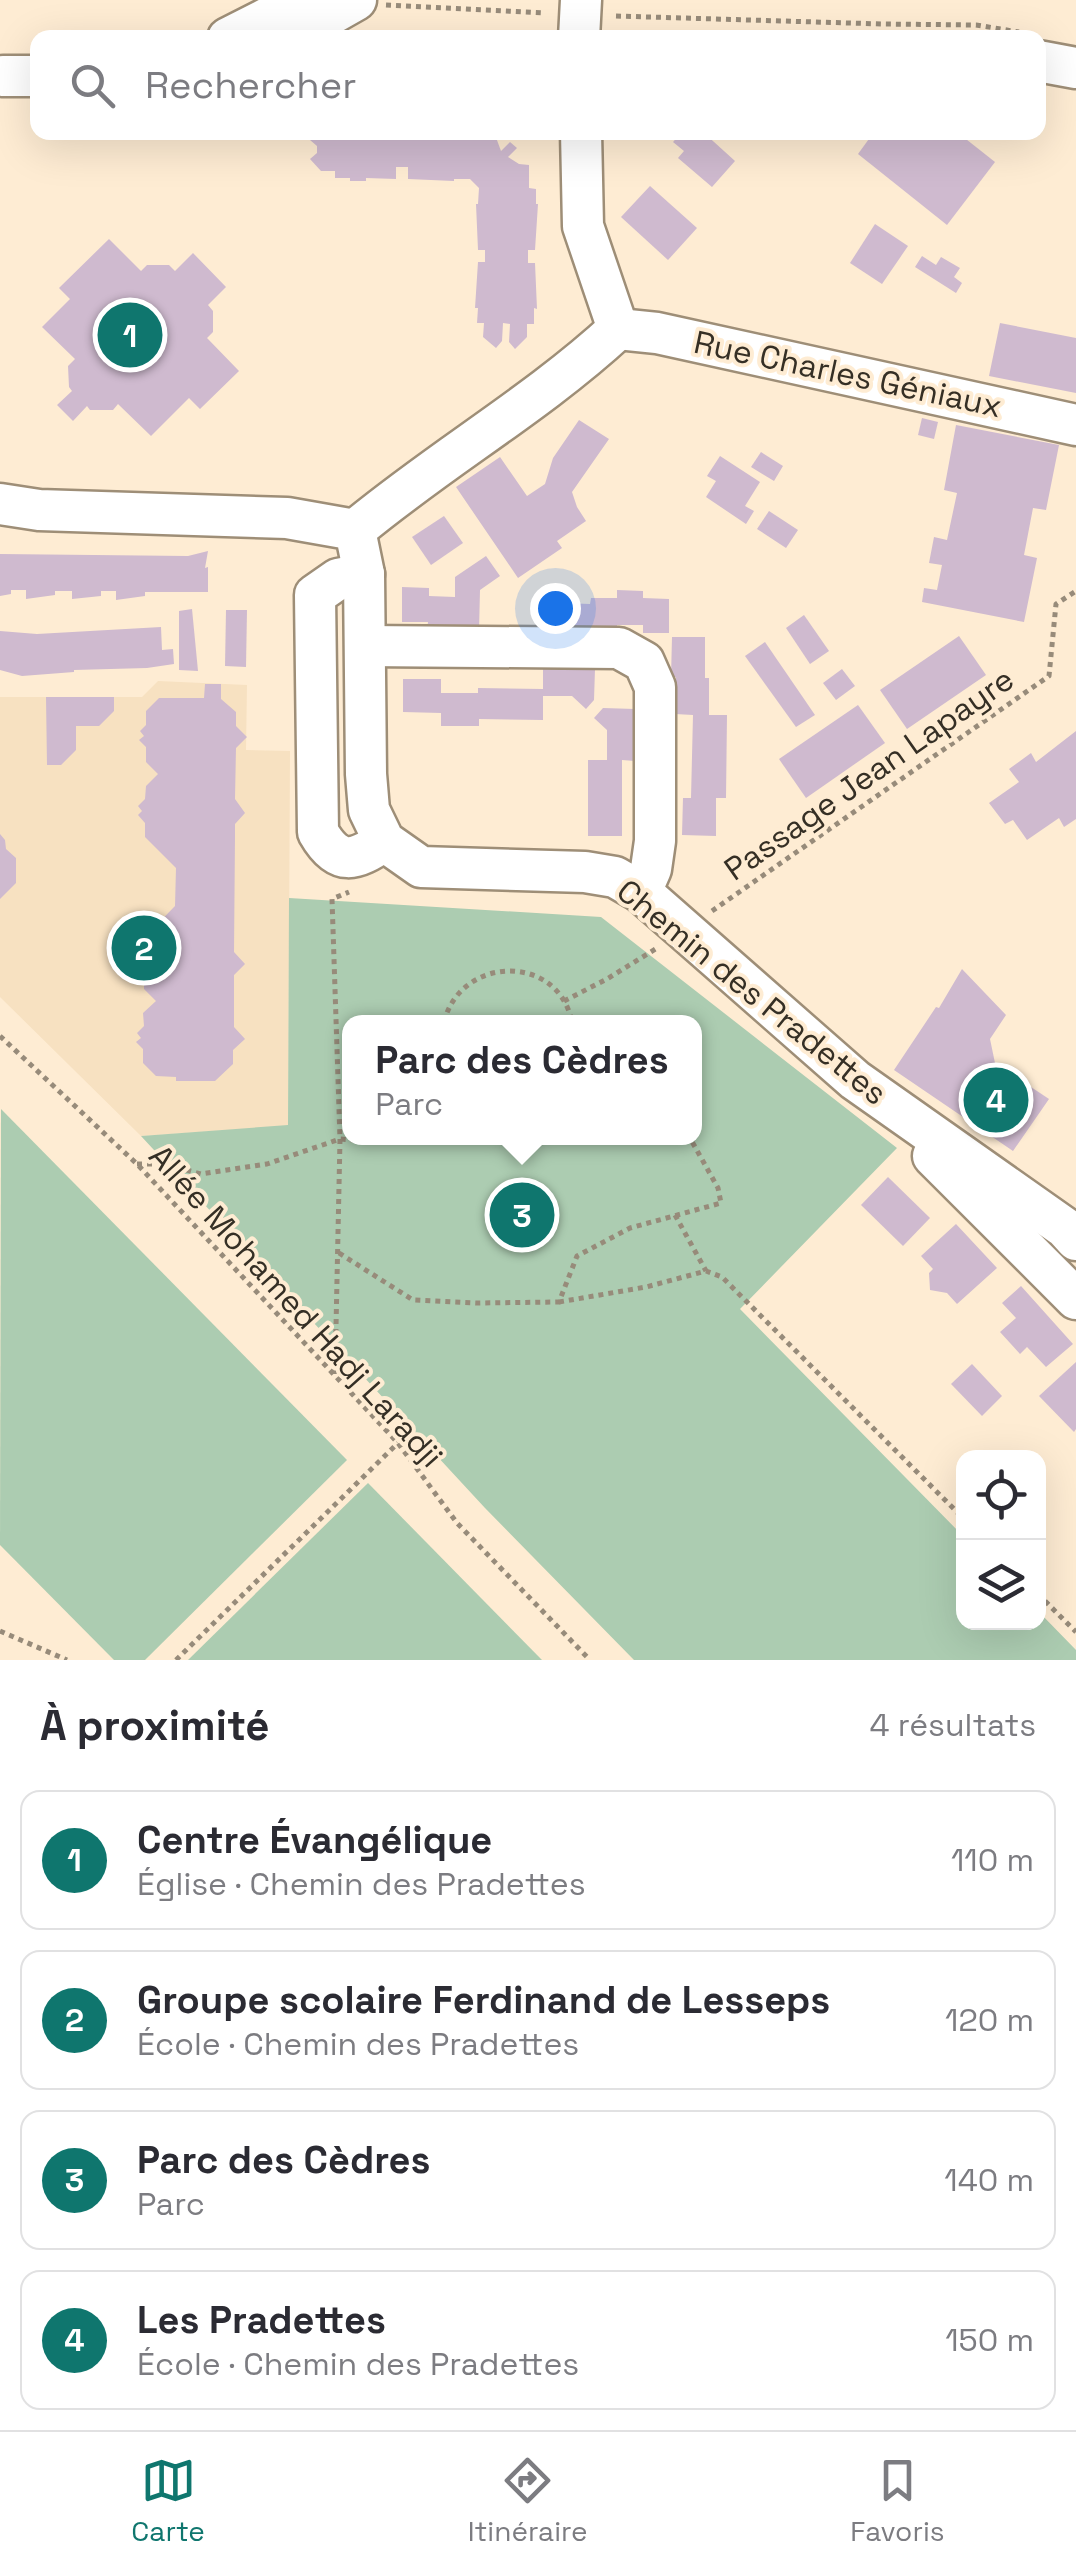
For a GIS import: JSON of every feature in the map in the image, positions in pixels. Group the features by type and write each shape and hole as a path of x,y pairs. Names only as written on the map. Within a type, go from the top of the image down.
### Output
{"street":[{"path":"244,30 303,0"},
{"path":"306,30 370,2"},
{"path":"1046,54 1076,68"},
{"path":"0,504 39,510 287,518 355,530 398,494 579,366 618,329 584,226 581,140"},
{"name":"Rue Charles Géniaux","path":"618,329 657,333 1076,424"},
{"path":"355,530 364,574 369,810 384,841 363,855 344,857 327,849 318,832 315,595 338,579 364,574"},
{"path":"366,646 620,648 644,662 656,687 655,841 651,870 641,892"},
{"name":"Chemin des Pradettes","path":"384,841 421,867 585,872 616,877 641,892 855,1080 1076,1240"},
{"name":"Chemin des Pradettes","path":"900,1113 932,1155 1076,1299"}],"path":[{"path":"370,2 581,17 976,25 989,30"},
{"path":"882,24 882,30"},
{"name":"Passage Jean Lapayre","path":"684,930 1048,676 1056,604 1076,591"},
{"path":"336,1377 340,1139 332,899 363,887"},
{"path":"564,1001 684,930"},
{"path":"447,1015 457,995 468,984 484,975 507,970 541,979 560,994 571,1015"},
{"name":"Allée Mohamed Hadj Laradji","path":"0,1036 137,1164 398,1443 457,1524 590,1660"},
{"path":"137,1164 165,1164 201,1174 267,1164 340,1139"},
{"path":"559,1302 577,1256 630,1228 721,1204 718,1188 694,1145"},
{"path":"675,1214 706,1271"},
{"path":"338,1252 413,1300 559,1302 646,1287 706,1271 722,1277 956,1511"},
{"path":"176,1660 398,1443"},
{"path":"1046,1602 1076,1632"},
{"path":"0,1631 67,1660"}],"shaded area":[{"path":"158,681 247,685 246,750 290,751 288,1126 141,1136 0,997 0,697 142,697"}],"green space":[{"path":"289,898 601,917 897,1148 740,1309 956,1529 956,1630 1046,1630 1046,1619 1076,1650 1076,1660 634,1660 485,1508 141,1136 288,1125"},
{"path":"1,1109 347,1460 145,1660 114,1660 0,1545"},
{"path":"368,1483 542,1660 188,1660"}],"building":[{"path":"310,140 497,140 501,151 510,142 517,148 508,157 529,165 529,188 536,189 538,204 535,250 528,250 528,263 535,263 537,309 534,308 534,324 527,324 527,337 515,349 509,342 510,324 503,323 502,341 496,348 483,337 484,323 477,323 478,262 485,262 485,250 478,250 479,188 470,179 408,179 408,167 396,167 396,179 335,178 335,171 321,171 310,159 317,153 317,146"},
{"path":"712,140 735,161 712,187 678,158 684,151 673,142"},
{"path":"868,140 967,140 995,162 947,225 858,154"},
{"path":"650,186 697,228 668,260 621,217"},
{"path":"875,224 908,246 882,284 850,263"},
{"path":"109,239 141,271 147,265 169,265 175,271 193,253 226,287 208,305 213,311 213,332 207,338 239,371 200,409 189,398 151,436 118,404 113,410 90,410 87,406 73,421 57,405 72,391 68,366 75,359 42,327 70,299 59,288"},
{"path":"922,256 936,265 941,257 960,268 954,277 962,283 956,293 915,267"},
{"path":"1000,323 1076,338 1076,393 989,376"},
{"path":"922,418 938,422 934,439 918,435"},
{"path":"579,420 609,439 572,492 586,521 557,541 562,548 518,578 456,487 500,457 527,496 545,484 553,458"},
{"path":"956,425 1059,445 1046,510 1033,508 1024,555 1037,558 1024,622 922,602 924,588 937,590 942,565 929,563 934,537 947,540 957,493 944,490"},
{"path":"761,452 783,466 774,481 751,467"},
{"path":"720,456 760,482 745,506 754,511 746,524 706,497 716,481 707,476"},
{"path":"769,511 798,530 786,548 757,529"},
{"path":"444,516 463,543 431,565 412,537"},
{"path":"208,551 208,592 145,592 145,596 116,600 116,591 72,599 72,591 26,599 26,590 11,590 11,594 0,596 0,554 188,556"},
{"path":"486,556 500,576 480,590 479,631 427,631 428,622 402,622 402,587 429,588 429,596 455,597 455,577"},
{"path":"617,590 643,591 643,598 669,599 669,633 643,633 643,625 617,625 617,633 563,632 564,603 590,604 591,598 617,598"},
{"path":"192,609 198,671 179,670 179,611"},
{"path":"226,610 247,610 246,667 225,666"},
{"path":"804,615 829,651 810,664 786,628"},
{"path":"161,627 162,650 173,649 174,664 22,676 0,670 0,631 37,634"},
{"path":"959,636 986,675 907,729 880,690"},
{"path":"672,637 705,637 709,715 727,715 726,798 716,798 716,836 682,835 683,798 691,798 693,715 675,714"},
{"path":"765,642 815,715 796,727 745,656"},
{"path":"543,669 595,669 594,700 586,709 572,696 543,696 543,720 479,719 479,726 441,726 441,713 403,712 403,679 441,679 441,693 478,693 478,688 543,689"},
{"path":"842,669 855,686 836,700 823,683"},
{"path":"205,684 221,684 221,699 236,712 236,726 247,737 236,748 235,799 245,813 235,824 234,952 245,964 234,975 234,1027 245,1039 233,1050 233,1064 215,1081 176,1081 176,1077 156,1076 143,1063 143,1049 136,1042 141,1038 137,1033 144,1026 143,1013 156,1001 144,989 144,975 137,967 141,963 137,959 144,952 144,938 175,906 176,868 145,837 145,823 138,815 146,786 158,774 146,762 146,747 139,740 144,736 140,731 146,725 146,711 159,698 204,698"},
{"path":"46,697 114,697 114,711 99,726 76,726 76,750 61,765 47,765"},
{"path":"858,705 885,743 806,798 779,759"},
{"path":"603,708 635,709 635,761 622,760 622,836 588,836 588,760 607,760 607,730 594,718"},
{"path":"1076,731 1076,819 1064,827 1059,818 1027,840 1013,820 1005,824 989,803 1019,782 1009,769 1031,753 1036,762"},
{"path":"0,834 6,849 16,858 16,883 0,899"},
{"path":"962,969 1006,1015 990,1039 995,1063 1049,1099 1013,1151 894,1070"},
{"path":"888,1177 930,1218 903,1246 861,1205"},
{"path":"956,1224 997,1268 957,1304 947,1293 930,1290 929,1273 933,1269 921,1256"},
{"path":"1021,1286 1073,1344 1046,1367 1027,1347 1020,1354 1000,1332 1016,1318 1002,1303"},
{"path":"1076,1362 1076,1429 1074,1432 1039,1396"},
{"path":"972,1364 1002,1396 982,1416 951,1384"}],"place":[{"name":"Centre Évangélique","path":"130,335"},
{"name":"Groupe scolaire Ferdinand de Lesseps","path":"144,948"},
{"name":"Les Pradettes","path":"996,1100"},
{"name":"Parc des Cèdres","path":"522,1215"}]}
